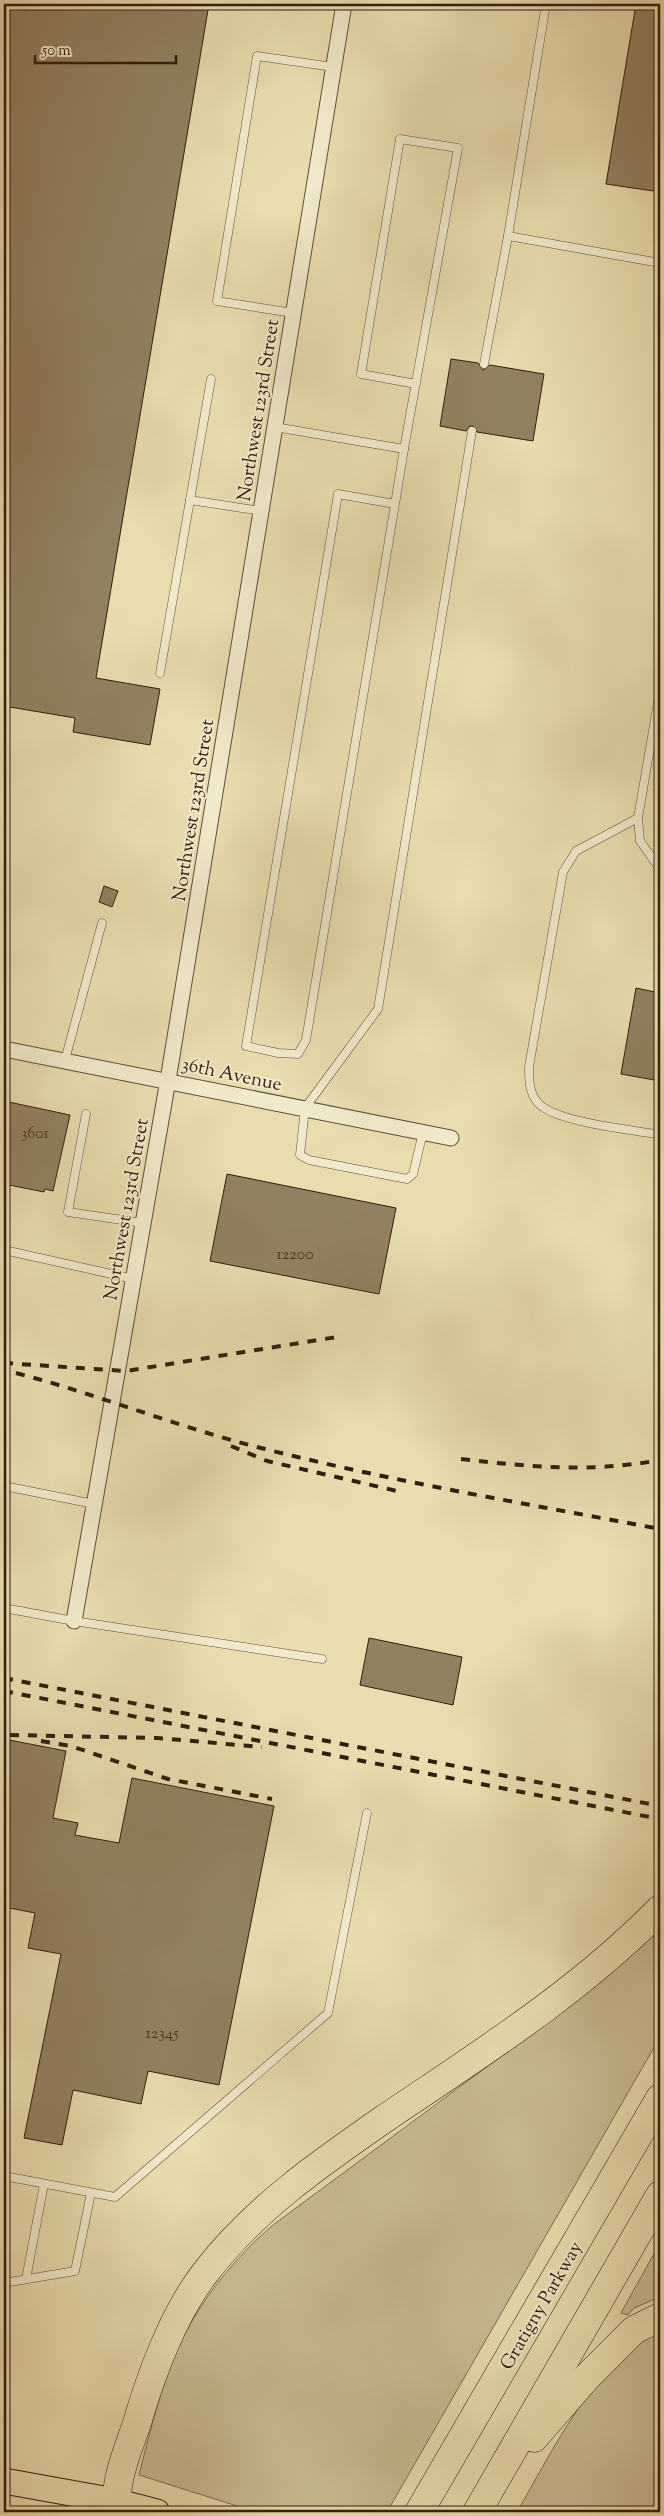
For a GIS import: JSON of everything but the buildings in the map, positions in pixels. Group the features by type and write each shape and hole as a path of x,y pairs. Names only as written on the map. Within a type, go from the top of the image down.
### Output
{"highway":[{"path":"117,2507 146,2390 169,2335 204,2274 235,2238 298,2181 567,1994 653,1916"},
{"name":"Gratigny Parkway","path":"419,2512 660,2098"},
{"path":"483,2502 660,2195"},
{"path":"483,2502 594,2370 634,2330 660,2317"}],"main road":[{"path":"4,2481 117,2507 156,2512"}],"street":[{"name":"Northwest 123rd Street","path":"74,1621 168,1080 344,4"},
{"name":"36th Avenue","path":"4,1049 168,1080 451,1138"}],"lane":[{"path":"484,364 508,236 546,4"},
{"path":"293,313 216,301 257,56 333,68"},
{"path":"395,504 338,494 246,1046 278,1053 298,1054 306,1040 395,504 404,449 416,384 458,148 400,138 361,374 416,384"},
{"path":"508,236 660,264"},
{"path":"160,673 210,379"},
{"path":"275,427 404,449"},
{"path":"423,1132 413,1174 407,1179 309,1160 300,1155 305,1108 378,1009 472,431"},
{"path":"190,500 261,511"},
{"path":"660,690 638,818 640,842 660,869"},
{"path":"638,818 576,851 563,872 529,1067 529,1080 531,1092 538,1103 560,1116 660,1136"},
{"path":"64,1060 102,922"},
{"path":"86,1114 68,1212 143,1224"},
{"path":"4,1250 134,1279"},
{"path":"4,1486 94,1504"},
{"path":"4,1608 74,1621 322,1659"},
{"path":"4,2176 115,2197 328,2013 367,1813"},
{"path":"26,2279 44,2184"},
{"path":"4,2283 75,2271 91,2193"}],"shaded area":[{"path":"660,1917 660,2037 387,2512 256,2512 139,2475 162,2392 180,2344 208,2296 246,2250 273,2225 558,2014"},
{"path":"660,2243 660,2297 634,2308 628,2315 621,2313"},
{"path":"660,2332 660,2512 517,2512 560,2437 595,2386 615,2364 636,2346"}],"railway":[{"path":"4,1363 126,1371 343,1336"},
{"path":"16,1373 233,1441 314,1461 462,1492 660,1529"},
{"path":"231,1446 267,1461 397,1491"},
{"path":"461,1459 536,1466 585,1468 660,1460"},
{"path":"4,1678 660,1806"},
{"path":"4,1691 660,1819"},
{"path":"10,1735 157,1738 262,1747"},
{"path":"41,1741 71,1746 168,1779 272,1799"}]}
